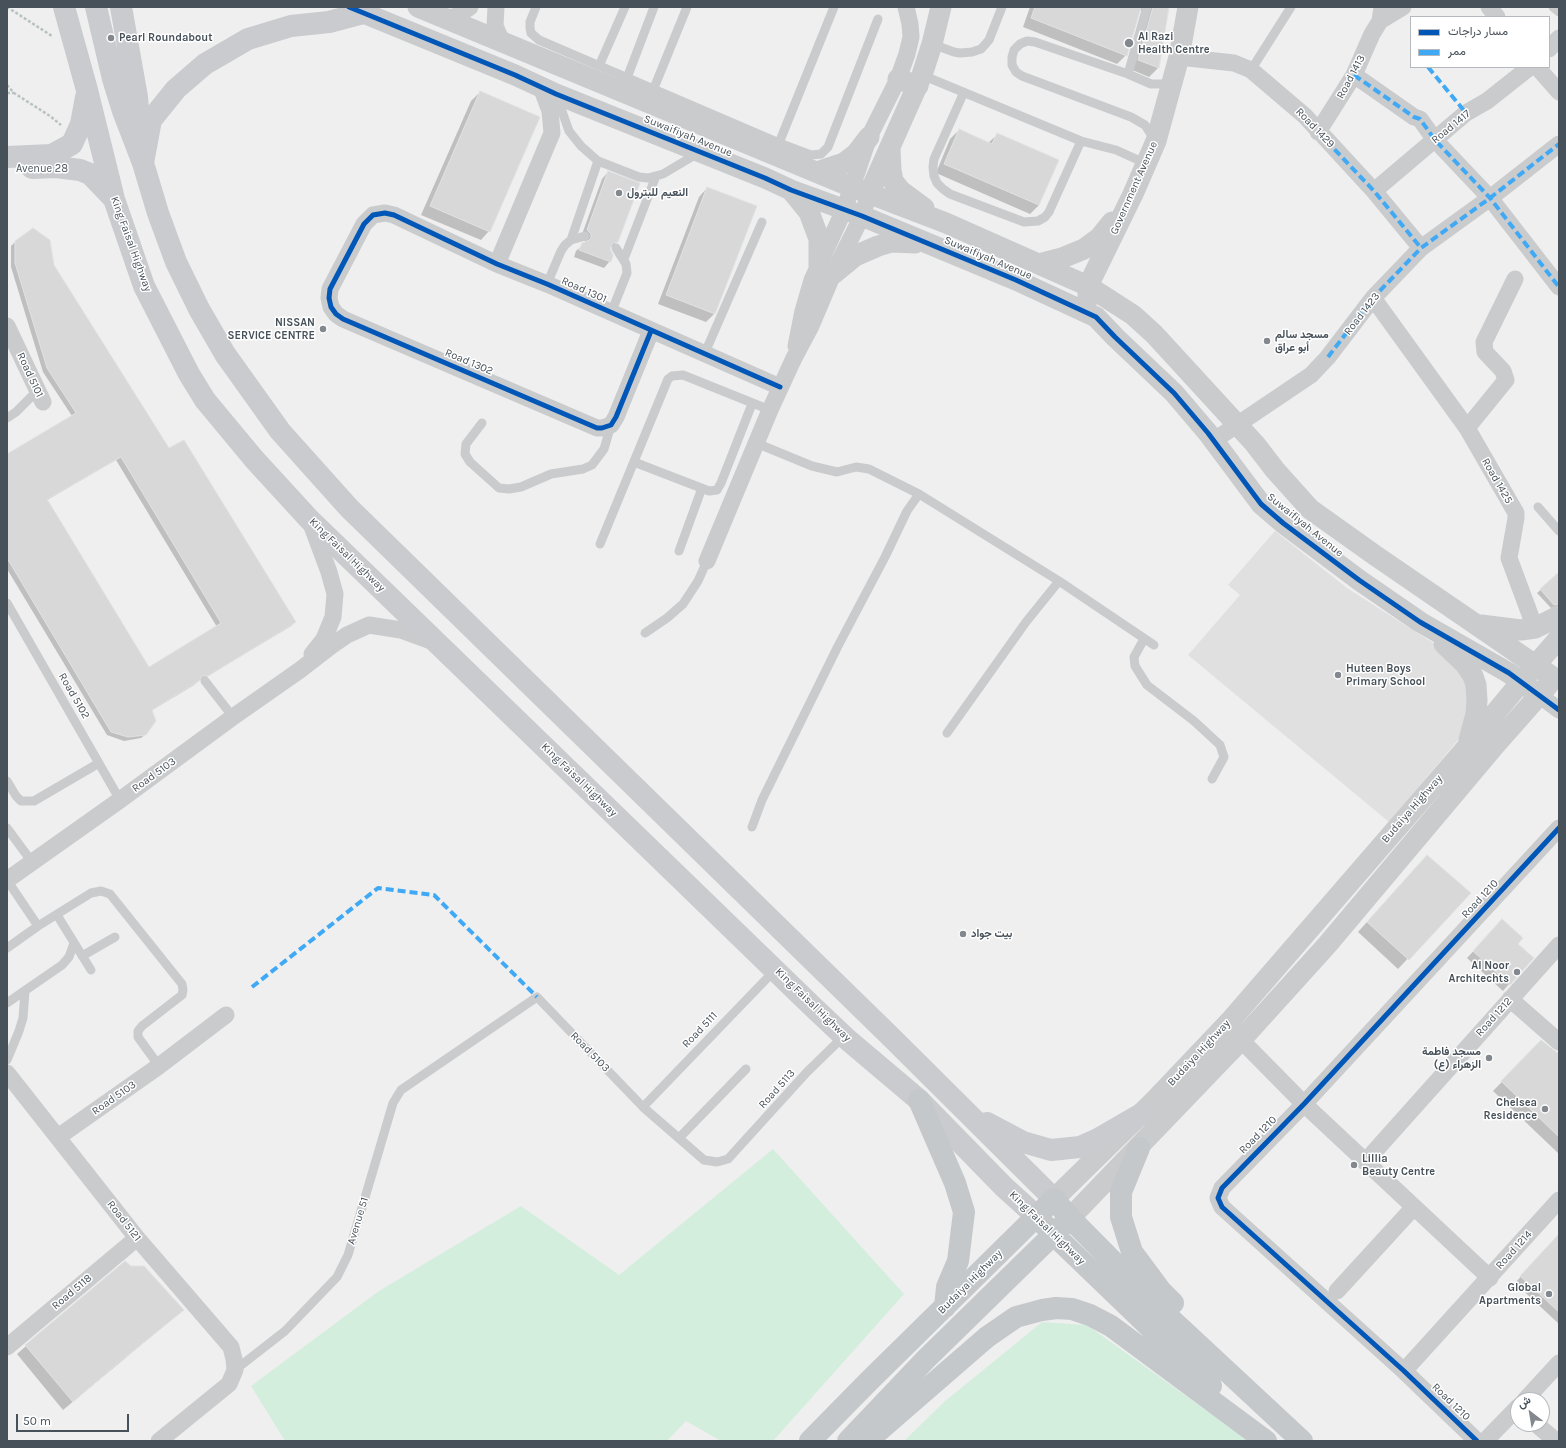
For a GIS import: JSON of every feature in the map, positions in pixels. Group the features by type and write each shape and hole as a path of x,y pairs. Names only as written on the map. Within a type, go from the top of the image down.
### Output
{"main road":[{"name":"King Faisal Highway","path":"64,7 88,90 114,199 144,286 189,374 205,400 239,441 309,519 844,1036 919,1100 1004,1187 1036,1216 1267,1441"},
{"name":"King Faisal Highway","path":"96,7 123,111 143,164 158,213 176,262 198,309 225,354 280,431 349,508 863,1009 1054,1199 1070,1218 1159,1308 1295,1435"},
{"path":"121,7 137,97 143,164"},
{"path":"143,164 151,120 176,89 205,64 248,39 291,26 329,22 356,10"},
{"name":"Avenue 28","path":"7,157 52,155 72,144 81,124 88,90"},
{"name":"Avenue 28","path":"7,169 56,167 80,170 90,174 114,199"},
{"path":"919,1100 955,1183 964,1212 958,1261 947,1287 945,1307"},
{"path":"964,1111 1023,1142 1051,1150 1080,1147 1098,1139 1143,1113"},
{"path":"1139,1148 1121,1192 1120,1203 1121,1217 1132,1252 1161,1291 1295,1435"},
{"name":"Budaiya Highway","path":"810,1441 1054,1199"},
{"name":"Budaiya Highway","path":"848,1441 922,1364 1070,1218"},
{"path":"867,1441 987,1337 1016,1317 1056,1308 1072,1309 1111,1326 1267,1441"}],"street":[{"name":"Suwaifiyah Avenue","path":"418,7 448,18 502,42 860,191 946,223 1088,286 1132,315 1154,334 1255,444 1295,494 1310,509 1376,556 1536,664"},
{"path":"448,18 457,16 470,7"},
{"path":"496,7 495,26 502,42"},
{"path":"817,172 844,162 856,154 869,137 898,79 911,37 906,7"},
{"path":"860,191 890,147 920,81 932,44 941,7"},
{"name":"Government Avenue","path":"1088,286 1133,194 1156,141 1179,57 1188,7"},
{"name":"Road 1413","path":"1318,132 1354,75 1380,14 1403,7"},
{"path":"1489,7 1496,16"},
{"name":"Suwaifiyah Avenue","path":"356,10 791,190 853,213 1016,280 1096,317 1174,394 1213,441 1261,504 1283,523 1359,580 1420,622 1509,673 1520,682"},
{"path":"1550,48 1559,38"},
{"name":"Road 1429","path":"1179,57 1234,63 1251,70 1305,116 1318,132 1374,191 1420,248"},
{"name":"Road 1417","path":"1374,191 1466,113 1487,101 1529,68"},
{"path":"1539,68 1559,92"},
{"path":"1354,75 1420,119 1435,140 1490,198 1559,287"},
{"path":"898,79 920,81"},
{"path":"497,264 552,133 548,90"},
{"path":"707,561 770,410 794,358 803,310 826,269 853,213 860,191 869,137"},
{"name":"Road 1423","path":"1213,441 1311,375 1328,356 1373,298 1420,248 1490,198 1559,144"},
{"path":"890,147 890,170 894,181 901,191 946,223"},
{"path":"791,190 809,212 819,239 826,269"},
{"path":"1039,264 1062,258 1084,249 1099,238 1133,194"},
{"name":"Road 1301","path":"379,213 394,215 497,264 547,284 780,387"},
{"name":"Road 1302","path":"379,213 373,215 364,224 330,289 329,298 331,307 336,314 343,319 597,428 611,425"},
{"path":"826,269 878,246 892,242 926,244"},
{"path":"1467,428 1506,380 1503,371 1485,352 1484,342 1515,279"},
{"path":"1088,286 1088,300 1096,317"},
{"name":"Road 1425","path":"1373,298 1467,428 1516,513 1509,553 1534,628"},
{"name":"Road 5101","path":"7,326 40,396"},
{"path":"611,425 616,417 651,331"},
{"name":"Road 5103","path":"300,670 324,639 333,617 335,594 329,572 309,519"},
{"path":"1479,625 1521,630 1534,628 1559,616"},
{"path":"1420,622 1465,664 1473,676 1476,685 1476,714 1467,747"},
{"name":"Road 5103","path":"7,880 347,635 369,625 414,633 439,644"},
{"name":"Budaiya Highway","path":"1054,1199 1143,1113 1230,1020 1467,747 1520,682 1559,638"},
{"path":"1536,664 1557,677"},
{"name":"Budaiya Highway","path":"1070,1218 1139,1148 1241,1040 1327,945 1491,750 1539,695 1557,677"},
{"path":"1520,682 1559,710"},
{"name":"Road 1210","path":"1477,1441 1404,1370 1222,1207 1218,1198 1222,1188 1256,1151 1304,1104 1559,828"},
{"name":"Road 1212","path":"1365,1162 1559,945"},
{"path":"1510,999 1559,1042"},
{"name":"Road 5103","path":"58,1137 159,1066 226,1015"},
{"path":"1241,1040 1304,1104 1490,1278"},
{"name":"Road 5121","path":"7,1073 137,1238 231,1347 235,1370"},
{"name":"Road 1214","path":"1404,1370 1490,1278 1559,1200"},
{"path":"1337,1291 1414,1207"},
{"name":"Road 5118","path":"7,1347 34,1329 100,1273 137,1238"},
{"path":"1532,1392 1559,1363"},
{"name":"Avenue 51","path":"158,1441 229,1384 235,1370"},
{"path":"1485,1441 1510,1415"},
{"path":"1545,1432 1556,1441"}],"lane":[{"path":"536,7 530,22 532,33 535,37 779,143 811,155 821,154 828,147 878,19"},
{"path":"599,66 625,7"},
{"path":"627,78 654,7"},
{"path":"654,88 686,7"},
{"path":"779,143 834,7"},
{"path":"932,44 960,53 972,52 981,49 989,40 1002,7"},
{"path":"1128,74 1147,7"},
{"path":"1251,70 1291,7"},
{"path":"1553,7 1559,12"},
{"path":"1156,141 1145,125 1131,117 1022,76 1016,72 1012,65 1012,57 1014,50 1020,44 1027,41 1035,42 1128,74 1151,84 1166,84 1172,81"},
{"path":"920,81 964,92 1081,141 1116,150 1147,164"},
{"path":"548,90 569,131 580,146 598,161 639,177 656,176 669,171 701,152"},
{"path":"964,92 934,159 933,167 937,183 943,190 950,194 1024,222 1038,221 1045,217 1049,212 1081,141"},
{"path":"571,240 598,161"},
{"path":"624,259 656,176"},
{"path":"704,354 762,222"},
{"path":"547,284 565,245 571,240 585,236"},
{"path":"611,313 627,273 624,259 616,248"},
{"path":"600,544 666,384 672,376 683,375 770,410"},
{"path":"7,418 40,396"},
{"path":"634,462 713,491 720,487 752,404"},
{"path":"482,423 466,444 465,454 470,462 499,488 509,489 521,487 551,474 583,469 592,465 604,449 611,425"},
{"path":"756,443 812,466 837,472 856,467 869,469 919,494 1059,581 1154,645"},
{"path":"679,551 702,488"},
{"path":"752,827 762,800 838,646 885,557 907,511 919,494"},
{"path":"1538,507 1559,531"},
{"path":"645,633 667,618 683,604 698,582 707,561"},
{"path":"947,733 1026,622 1059,581"},
{"name":"Road 5102","path":"7,603 120,800"},
{"path":"1144,639 1134,658 1135,666 1147,685 1194,720 1220,745 1224,757 1212,779"},
{"path":"205,681 233,717"},
{"path":"7,781 16,796 21,801 34,801 99,763"},
{"path":"7,828 32,862"},
{"path":"7,880 38,926"},
{"path":"7,948 38,926 96,891 110,894 182,984 182,995 142,1026 138,1031 138,1037 159,1066"},
{"path":"57,915 91,970"},
{"path":"82,956 115,937"},
{"path":"7,1003 62,965 69,957 74,943"},
{"name":"Road 5111","path":"643,1107 775,970"},
{"path":"7,1060 23,1018 25,991"},
{"name":"Road 5103","path":"537,997 643,1107 704,1160 717,1162 728,1159"},
{"name":"Avenue 51","path":"235,1370 285,1331 337,1276 348,1255 393,1103 401,1090 537,997"},
{"name":"Road 5113","path":"728,1159 807,1072 844,1036"},
{"path":"679,1138 746,1069"}],"path":[{"path":"7,7 55,38"},
{"path":"7,85 14,93 50,116 62,126"},
{"path":"7,93 14,93"}],"shaded area":[{"name":"Huteen Boys Primary School","path":"1275,531 1347,588 1452,655 1475,694 1474,721 1389,822 1188,655 1240,595 1228,585"}],"green space":[{"path":"773,1149 904,1294 773,1441 721,1441 686,1421 667,1441 285,1441 251,1386 379,1291 521,1206 619,1275"},
{"path":"1042,1322 1087,1325 1249,1441 904,1441 944,1402"}],"building":[{"name":"Al Razi Health Centre","path":"1035,7 1141,7 1127,56 1031,18"},
{"path":"1153,7 1169,7 1159,68 1138,60"},
{"path":"480,91 540,117 490,232 430,206"},
{"path":"959,129 992,144 997,133 1059,160 1039,205 944,164"},
{"path":"608,171 640,183 618,242 613,243 611,246 610,249 613,255 611,262 579,250 582,243 591,238 591,234 587,230"},
{"path":"707,187 757,206 715,314 666,295"},
{"path":"33,228 50,240 54,265 169,448 184,440 296,622 208,676 202,676 199,681 152,710 156,721 146,735 128,737 111,732 7,558 7,454 76,413 47,368 15,263 15,241","holes":["121,457 221,623 149,667 47,499"]},
{"path":"1559,572 1559,604 1554,605 1540,589"},
{"path":"1427,855 1471,893 1409,960 1367,922"},
{"path":"1502,919 1523,938 1518,944 1534,958 1510,985 1473,951"},
{"name":"Chelsea Residence","path":"1541,1040 1559,1054 1559,1137 1501,1081"},
{"name":"Global Apartments","path":"1559,1234 1559,1312 1520,1276"},
{"path":"125,1261 131,1266 144,1266 184,1310 73,1402 25,1345"}],"marked path":[{"path":"1429,68 1466,113"},
{"path":"1354,75 1414,117 1420,119 1435,140 1490,198 1559,287"},
{"path":"1318,132 1374,191 1421,248"},
{"path":"1328,357 1373,298 1421,248 1490,198 1559,144"},
{"path":"252,987 378,888 434,895 537,997"}],"cycle path":[{"path":"349,7 791,190 862,216 1016,280 1096,317 1174,393 1208,433 1261,504 1283,523 1359,580 1420,622 1509,673 1559,710"},
{"path":"651,331 616,417 611,425 597,428 343,319 336,314 331,307 329,298 330,289 364,224 373,215 385,213 394,215 497,264 547,284 780,387"},
{"path":"1477,1441 1404,1371 1222,1207 1218,1198 1222,1188 1304,1104 1559,828"}],"place":[{"name":"Pearl Roundabout","path":"111,38"},
{"name":"Al Razi Health Centre","path":"1129,43"},
{"name":"النعيم للبترول","path":"619,193"},
{"name":"NISSAN SERVICE CENTRE","path":"323,329"},
{"name":"مسجد سالم أبو عراق","path":"1267,341"},
{"name":"Huteen Boys Primary School","path":"1338,675"},
{"name":"بيت جواد","path":"963,934"},
{"name":"Al Noor Architechts","path":"1517,972"},
{"name":"مسجد فاطمة الزهراء (ع)","path":"1489,1058"},
{"name":"Chelsea Residence","path":"1545,1109"},
{"name":"Lillia Beauty Centre","path":"1354,1165"},
{"name":"Global Apartments","path":"1549,1294"}]}
